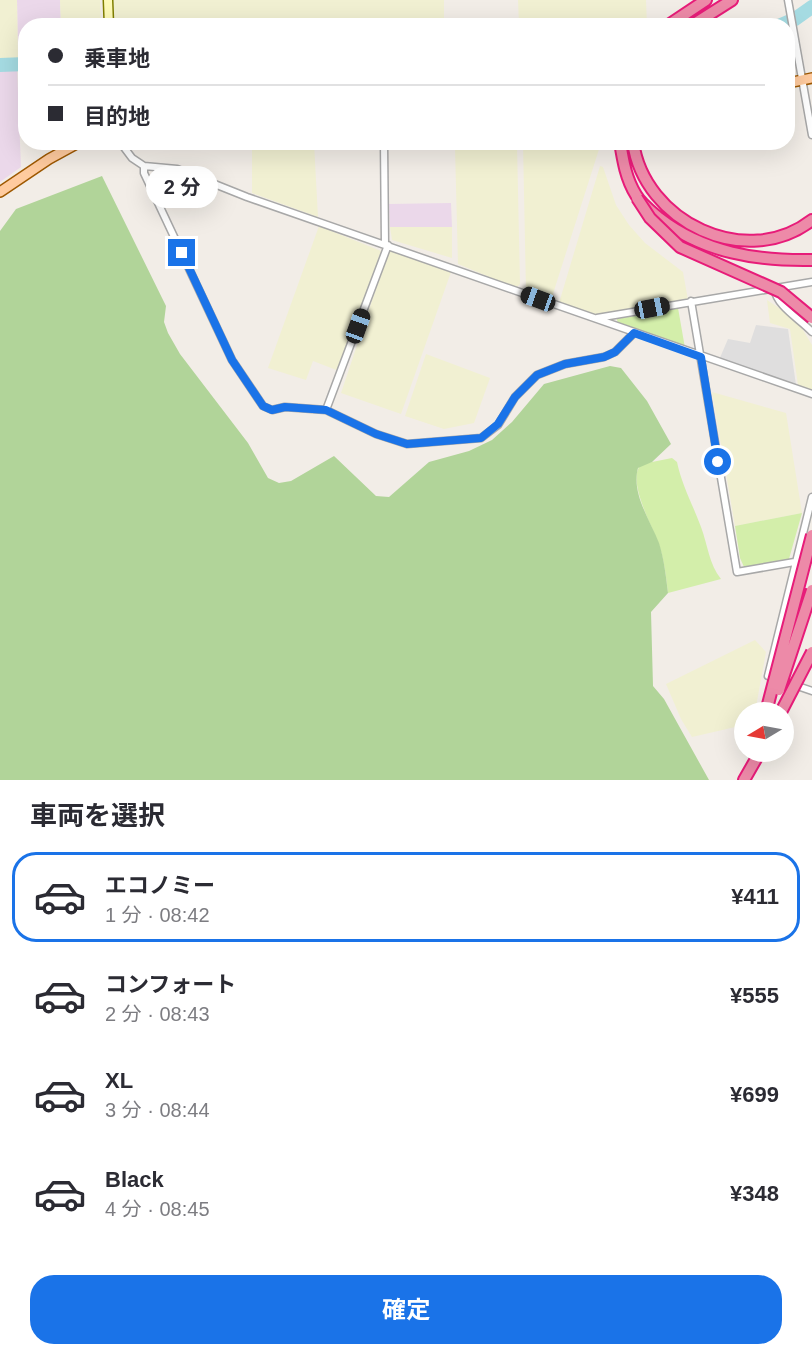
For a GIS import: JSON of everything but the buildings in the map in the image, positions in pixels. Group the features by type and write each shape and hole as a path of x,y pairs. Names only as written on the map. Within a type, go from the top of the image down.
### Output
{"highway":[{"path":"677,18 706,0"},
{"path":"702,18 732,0"},
{"path":"622,150 628,179 637,198 650,218 680,247 782,292 812,318"},
{"path":"635,150 639,166 659,200 695,228 737,240 759,240 783,234 812,220"},
{"path":"637,198 682,234 722,251 754,257 812,260"},
{"path":"770,702 812,535"},
{"path":"772,702 812,590"},
{"path":"786,702 812,652"},
{"path":"743,780 750,762"},
{"path":"743,780 754,762"}],"main road":[{"path":"0,192 65,150"}],"street":[{"path":"108,0 109,18"},
{"path":"788,0 792,18"},
{"path":"795,29 807,79 812,135"},
{"path":"126,150 132,158 144,166 177,169 247,197 812,394"},
{"path":"326,410 386,245 384,150"},
{"path":"144,166 144,173 232,360 255,396 263,406 272,410 285,407 326,410 376,434 407,444 481,438 498,424 521,390 537,375 565,364 604,357 615,352 634,333"},
{"path":"595,319 812,282"},
{"path":"774,288 779,303 798,316 812,332"},
{"path":"691,301 738,572 812,559"},
{"path":"812,497 768,676 812,691"}],"shaded area":[{"path":"17,0 60,0 61,18 18,18 18,59"},
{"path":"17,68 18,150 20,150 21,167 0,182 0,69"},
{"path":"451,203 452,227 390,227 389,204"},
{"path":"756,325 788,329 796,385 719,360 728,339 750,343"}],"green space":[{"path":"0,0 17,0 18,59 0,60"},
{"path":"60,0 100,0 101,18 61,18"},
{"path":"113,0 444,0 444,18 114,18"},
{"path":"518,0 646,0 647,18 519,18"},
{"path":"252,150 314,150 318,217 252,193"},
{"path":"455,150 517,150 520,284 516,288 458,264"},
{"path":"523,150 599,150 551,300 526,292"},
{"path":"600,166 603,167 616,205 629,225 645,243 683,272 688,300 595,316 559,303"},
{"path":"102,176 166,306 164,322 180,354 248,443 268,478 279,483 291,481 334,456 376,496 389,497 429,462 469,451 492,440 512,422 544,384 610,366 621,368 647,401 671,444 652,462 638,468 637,477 639,497 661,549 668,593 651,612 653,686 664,699 709,780 0,780 0,231 16,209"},
{"path":"319,226 381,251 339,371 313,361 306,380 268,368"},
{"path":"390,227 452,227 452,258 392,240"},
{"path":"389,250 451,272 401,414 341,393"},
{"path":"767,300 797,320 812,345 812,390 798,385 790,329 770,323"},
{"path":"678,308 685,348 618,325 617,319"},
{"path":"426,354 490,378 474,423 444,429 405,416"},
{"path":"712,392 786,413 802,513 735,526"},
{"path":"672,458 677,462 711,561 721,579 668,593 662,554 641,502 636,479 642,464"},
{"path":"802,513 789,559 744,567 740,558 735,526"},
{"path":"755,640 766,652 757,702 734,702 734,727 692,737 681,719 666,684"}],"waterway":[{"path":"795,19 812,7"},
{"path":"0,65 18,64"}],"route":[{"path":"182,253 232,360 263,406 272,410 285,407 306,407 326,410 376,434 407,444 481,438 498,424 526,383 537,375 565,364 604,357 615,352 634,333 701,357 718,462"}]}
